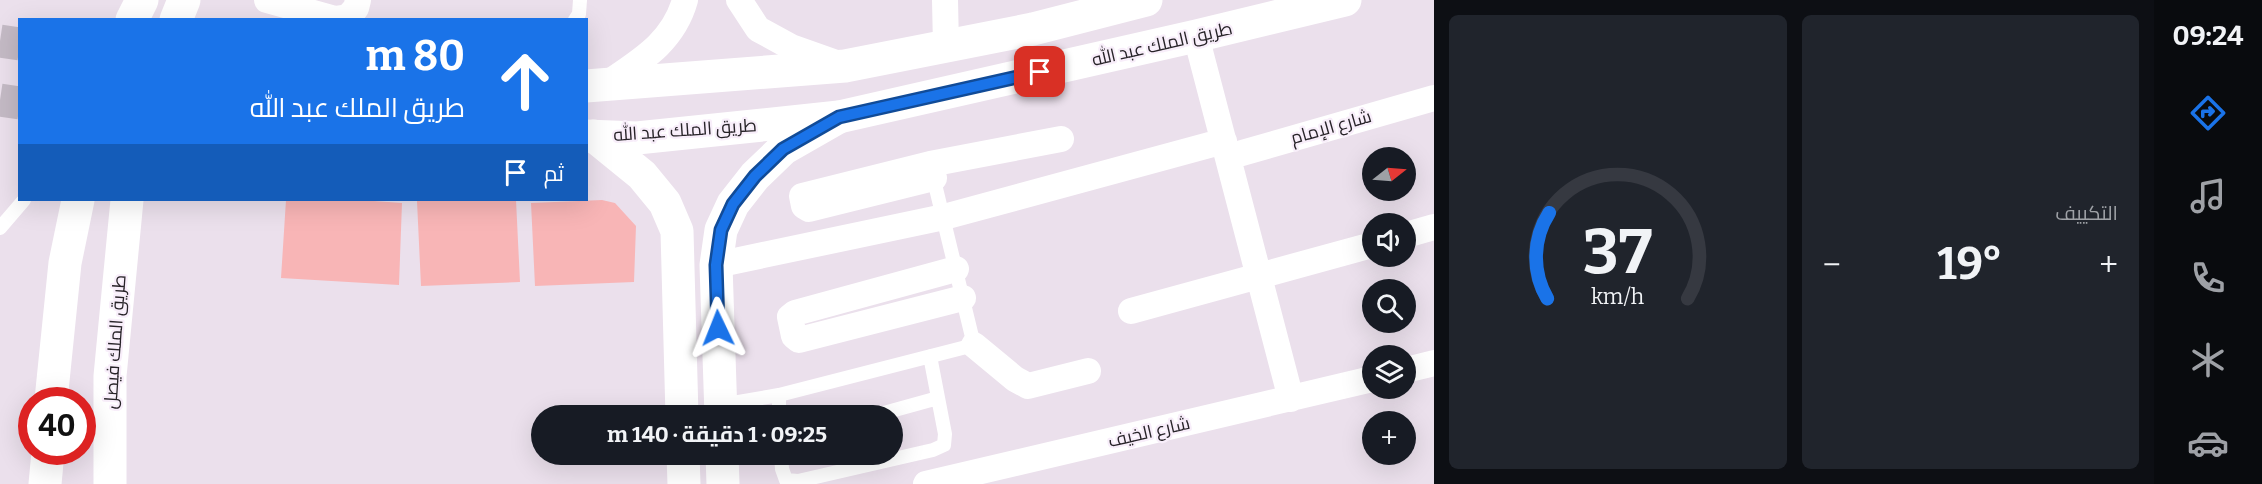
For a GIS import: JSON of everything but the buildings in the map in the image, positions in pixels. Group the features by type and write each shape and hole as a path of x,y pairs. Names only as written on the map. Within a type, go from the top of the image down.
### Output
{"main road":[{"path":"133,18 142,0"},
{"path":"177,18 184,0"},
{"path":"595,86 845,66 1033,30 1146,0"},
{"name":"طريق الملك عبد الله","path":"590,136 637,138 839,117 1345,0"},
{"path":"721,405 716,265 721,230 733,204 755,176 783,149 839,117"},
{"path":"590,136 642,175 664,202 676,231 682,405"},
{"path":"52,387 65,263 78,201"},
{"name":"طريق الملك فيصل","path":"110,484 110,376 127,201"},
{"path":"679,305 680,293 684,287 696,280 703,281 714,291 718,309"},
{"path":"45,484 47,465"},
{"path":"683,465 684,484"},
{"path":"722,465 723,484"}],"street":[{"path":"267,0 333,18"},
{"path":"342,18 348,17 356,8 358,0"},
{"path":"595,86 658,48 674,25 685,0"},
{"path":"739,0 758,29 791,47 845,66"},
{"path":"945,0 946,46"},
{"path":"1196,36 1291,399"},
{"name":"شارع الإمام","path":"716,265 944,217 1434,98"},
{"path":"932,171 1061,139"},
{"path":"1416,232 1434,227"},
{"path":"1131,311 1362,248"},
{"path":"956,269 795,313 790,317 794,336 799,340 963,298"},
{"path":"974,345 1015,379 1029,386 1088,371"},
{"path":"1416,368 1434,363"},
{"name":"شارع الخيف","path":"926,484 1362,381"}],"lane":[{"path":"576,18 579,14 580,0"},
{"path":"740,405 974,345 932,171"},
{"path":"0,228 23,201"},
{"path":"903,457 944,445 945,434 930,356"},
{"path":"778,395 779,405"},
{"path":"903,408 938,399"},
{"path":"782,465 786,480 798,481 868,465"}],"shaded area":[{"path":"602,200 615,203 636,226 634,282 535,286 531,203"},
{"path":"286,201 402,203 399,285 281,278"},
{"path":"417,201 516,201 520,282 421,286"}],"tunnel":[{"path":"0,41 18,44"},
{"path":"0,100 18,103"}],"route":[{"path":"718,328 716,265 721,230 733,204 755,176 783,149 839,117 1040,72"}]}
